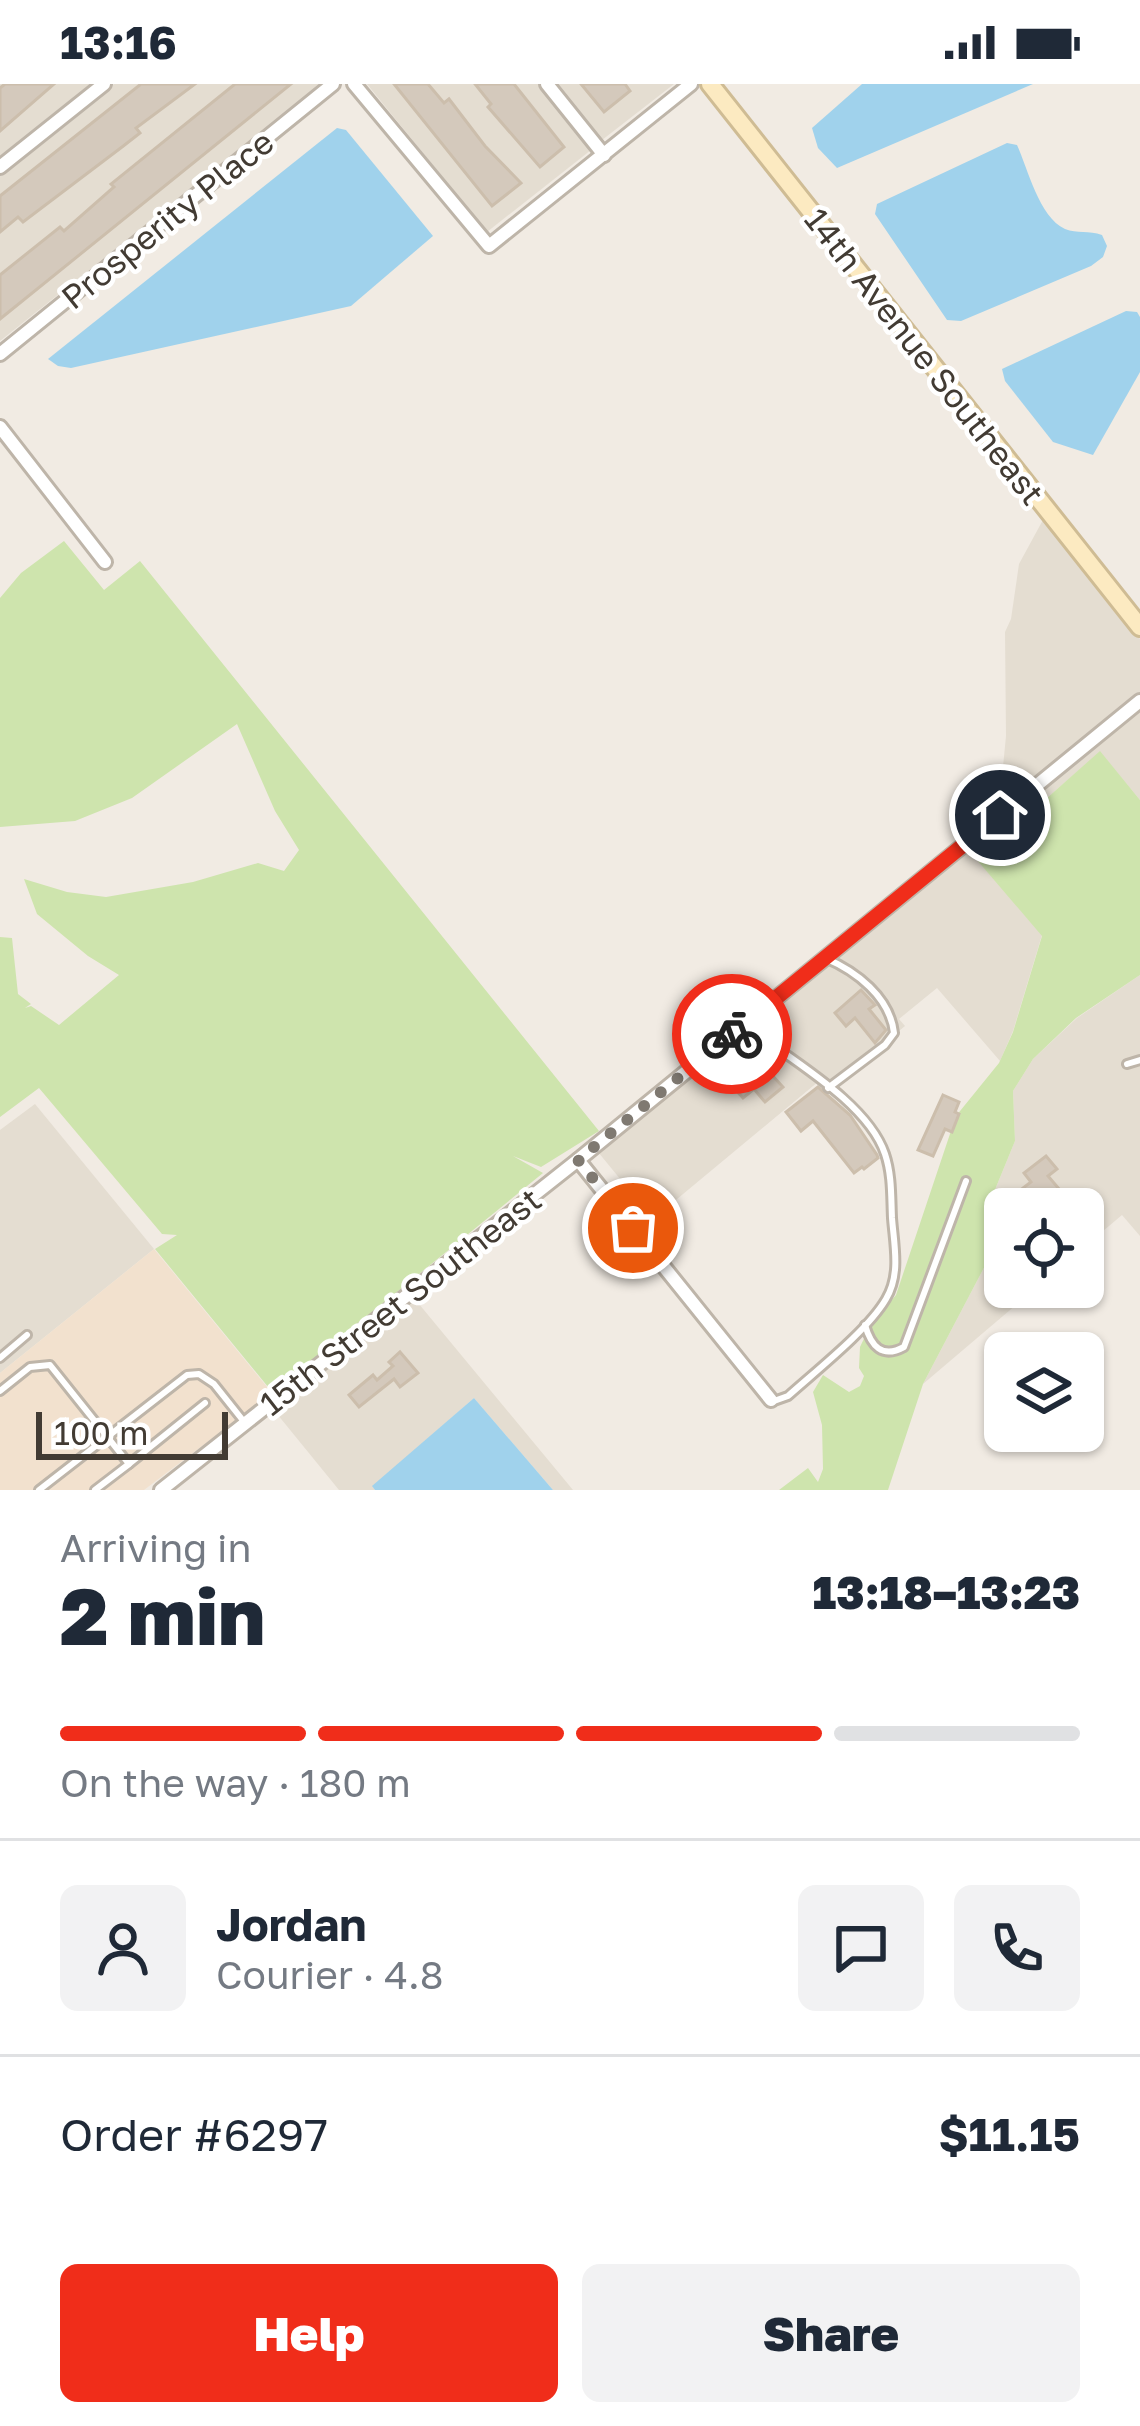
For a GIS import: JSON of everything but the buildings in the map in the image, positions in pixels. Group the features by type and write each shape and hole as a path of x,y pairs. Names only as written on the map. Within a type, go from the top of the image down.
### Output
{"street":[{"path":"0,167 104,84"},
{"name":"Prosperity Place","path":"0,354 333,84"},
{"path":"354,84 489,246 691,84"},
{"path":"547,84 604,155"},
{"name":"14th Avenue Southeast","path":"710,84 1140,627"},
{"path":"0,427 105,562"},
{"name":"15th Street Southeast","path":"161,1490 578,1160 1140,701"},
{"path":"578,1160 771,1400"}],"lane":[{"path":"825,958 858,976 886,1006 894,1033 828,1088"},
{"path":"744,1024 871,1127 884,1148 890,1172 895,1274 890,1293 865,1325 788,1396 771,1400"},
{"path":"1127,1064 1140,1060"},
{"path":"865,1325 872,1346 890,1352 904,1347 966,1181"},
{"path":"0,1358 27,1335"},
{"path":"0,1391 30,1367 50,1365 129,1464"},
{"path":"39,1490 187,1375 199,1374 214,1384 245,1423"},
{"path":"95,1490 206,1403"}],"shaded area":[{"path":"0,84 93,84 0,158"},
{"path":"114,84 322,84 0,341 0,175"},
{"path":"367,84 538,84 591,150 487,232"},
{"path":"557,84 674,84 602,140"},
{"path":"1044,518 1140,639 1140,692 999,808 1006,736 1005,632 1019,564"},
{"path":"1140,709 1140,800 1100,752 972,853 1042,935 1000,1061 937,988 899,1019 905,1026 834,1085 825,1076 653,1219 598,1152"},
{"path":"1140,975 1140,1236 1122,1215 1104,1230 1104,1188 996,1188 1015,1141 1013,1091 1033,1059 1077,1018"},
{"path":"35,1104 154,1249 0,1373 0,1130"},
{"path":"154,1249 272,1393 144,1490 0,1490 0,1373"},
{"path":"984,1268 984,1308 1012,1308 923,1384"},
{"path":"414,1298 573,1490 553,1490 474,1398 375,1490 339,1490 273,1409"}],"green space":[{"path":"64,541 104,590 140,561 599,1131 541,1167 513,1156 543,1173 273,1393 155,1249 177,1235 162,1234 39,1088 0,1117 0,937 12,938 18,994 31,1004 25,1008 31,1006 59,1025 119,975 37,914 24,879 106,897 193,882 258,863 284,871 299,850 275,811 237,724 132,798 75,821 0,827 0,598 21,573"},
{"path":"1100,751 1140,800 1140,975 1076,1018 1033,1059 1013,1091 1015,1141 996,1188 984,1188 984,1268 923,1384 888,1490 779,1490 808,1468 818,1482 823,1469 822,1425 813,1392 823,1375 849,1392 860,1386 864,1376 859,1368 860,1347 871,1324 896,1295 956,1116 999,1063 1013,1032 1042,936 971,853 1047,798"}],"water":[{"path":"862,84 1033,84 837,168 818,148 812,128"},
{"path":"337,128 346,130 433,236 351,306 71,368 48,359"},
{"path":"1007,143 1017,145 1041,203 1056,223 1102,235 1107,246 1103,257 1091,266 961,321 947,320 875,214 877,204"},
{"path":"1126,311 1140,317 1140,372 1093,455 1053,442 1005,381 1002,369"},
{"path":"474,1398 553,1490 375,1490 372,1486"}],"way so far":[{"path":"633,1228 578,1160 732,1034"}],"route":[{"path":"732,1034 1000,815"}]}
